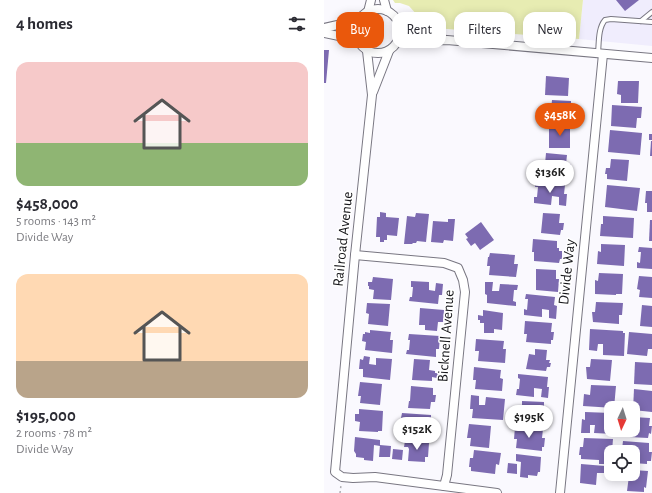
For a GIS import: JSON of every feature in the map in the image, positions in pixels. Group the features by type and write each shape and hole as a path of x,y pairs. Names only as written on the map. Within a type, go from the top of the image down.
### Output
{"street":[{"path":"371,0 368,12 381,10 387,11 392,14"},
{"path":"384,0 387,11"},
{"path":"324,28 336,25"},
{"path":"324,33 336,35"},
{"path":"447,40 652,58"},
{"path":"364,48 367,51 374,53 382,53 393,48"},
{"name":"Railroad Avenue","path":"367,51 372,95 355,255 335,472 342,477 375,477 444,486"},
{"name":"Railroad Avenue","path":"372,95 389,51"},
{"name":"Divide Way","path":"560,493 601,53"},
{"name":"Bicknell Avenue","path":"355,255 444,263 458,268 463,280 464,300 447,475 444,486"},
{"path":"444,486 497,493"}],"lane":[{"path":"641,21 652,12"},
{"path":"601,53 601,30 602,23 605,20 611,19 652,22"}],"shaded area":[{"path":"583,0 652,0 652,46 579,39"}],"green space":[{"path":"393,0 583,0 579,39 576,39 576,12 523,12 523,35 515,34 515,12 454,12 454,30 446,29 446,12 414,12 409,6 395,3"}],"building":[{"path":"616,0 639,0 625,11"},
{"path":"324,50 329,50 326,83 324,83"},
{"path":"546,76 569,78 568,96 545,95"},
{"path":"618,81 639,81 638,103 621,103 621,95 617,94"},
{"path":"552,100 571,101 571,110 575,110 574,122 550,120"},
{"path":"612,105 642,107 641,118 637,118 636,128 611,126"},
{"path":"549,126 570,126 570,148 549,148"},
{"path":"610,130 642,133 640,155 608,152"},
{"path":"649,134 652,134 652,140 649,140"},
{"path":"651,141 652,156 650,156"},
{"path":"546,153 567,155 566,164 571,164 568,177 544,175"},
{"path":"611,159 629,160 627,181 607,179 607,174 605,174 606,168 610,168"},
{"path":"536,182 565,185 564,194 567,194 566,206 559,205 559,197 552,196 551,205 534,203 534,197 537,197 538,187 535,187"},
{"path":"607,185 640,188 637,211 605,207"},
{"path":"646,191 652,191 652,212 647,212 647,203 645,203"},
{"path":"380,212 386,213 386,217 399,218 397,236 387,235 387,240 384,240 384,242 380,242 380,237 376,237 377,217 380,217"},
{"path":"416,213 429,214 426,242 417,241 416,243 412,244 404,244 407,216 415,217"},
{"path":"543,213 560,214 559,223 564,223 563,230 561,230 560,235 541,233"},
{"path":"603,216 634,218 633,238 600,236"},
{"path":"448,219 455,219 453,241 444,240 443,243 431,242 433,221 448,222"},
{"path":"650,220 652,220 652,241 649,241"},
{"path":"481,222 494,240 480,250 475,243 471,246 466,239 468,238 465,234"},
{"path":"533,239 557,241 557,248 559,248 559,251 562,251 562,259 560,259 559,263 534,261 534,252 532,252"},
{"path":"601,244 625,245 624,266 597,264 598,251 601,252"},
{"path":"639,247 652,248 652,269 637,268 637,262 640,263 641,252 638,252"},
{"path":"490,253 515,255 514,264 518,264 516,277 489,275 490,266 487,266"},
{"path":"536,269 556,270 556,279 559,279 558,292 536,290"},
{"path":"599,273 623,274 622,294 595,294 595,280 598,281"},
{"path":"639,276 652,277 652,298 639,297 640,290 637,289"},
{"path":"373,277 393,279 391,300 373,299 374,290 369,289 368,282 372,282"},
{"path":"411,281 429,282 429,290 435,291 436,283 443,284 442,295 439,295 438,304 409,301 410,297 412,297 413,287 411,287"},
{"path":"485,282 493,282 492,291 499,291 500,284 518,285 517,290 514,290 513,301 516,302 516,306 487,303"},
{"path":"526,294 555,297 554,305 557,306 556,319 549,318 549,310 542,309 542,317 524,315 524,309 527,310 528,299 525,299"},
{"path":"596,302 623,303 622,315 619,315 619,324 593,322 592,312 595,312"},
{"path":"367,303 390,304 388,326 368,324 369,314 366,313"},
{"path":"642,305 652,306 652,327 640,326"},
{"path":"420,308 444,310 443,322 438,322 437,331 425,330 425,325 419,325"},
{"path":"483,310 503,313 502,330 494,329 494,333 484,333 484,323 480,323 480,320 478,320 478,315 483,316"},
{"path":"525,321 552,323 551,332 554,332 551,344 526,342 527,334 524,334"},
{"path":"590,329 623,331 623,333 625,333 624,356 603,355 603,344 598,344 597,351 589,350"},
{"path":"370,330 391,332 390,340 393,340 392,353 365,350 366,342 362,341 363,334 365,334 365,332 370,333"},
{"path":"629,332 652,334 652,349 648,349 647,356 627,354"},
{"path":"409,334 440,336 439,349 436,349 436,357 406,354 407,350 409,350"},
{"path":"476,339 504,341 503,349 506,349 505,363 478,361 479,351 475,351"},
{"path":"535,349 547,350 546,360 550,360 549,363 551,363 550,367 547,367 546,371 526,369 529,354 535,355"},
{"path":"364,356 370,357 369,364 376,365 376,358 392,359 390,380 363,377 363,369 359,369 360,359 363,360"},
{"path":"414,359 430,360 429,370 438,373 437,378 432,377 432,381 412,380"},
{"path":"591,359 612,360 610,381 587,379 586,367 590,367"},
{"path":"635,362 652,363 652,385 634,384"},
{"path":"474,367 501,370 500,378 503,379 502,391 475,389 476,380 473,380"},
{"path":"518,374 548,377 548,398 541,397 542,389 534,388 534,397 516,395 517,389 519,389 520,379 518,378"},
{"path":"360,382 382,384 380,405 360,403 361,396 358,396"},
{"path":"591,385 616,386 615,401 604,401 604,407 583,406 584,394 590,395"},
{"path":"411,386 433,388 433,395 436,395 435,402 431,402 430,409 408,408"},
{"path":"634,389 652,391 652,412 640,411 640,401 633,401"},
{"path":"471,395 479,396 479,405 485,405 486,397 505,399 503,420 472,418 473,409 470,409"},
{"path":"522,401 544,402 544,411 548,412 547,419 545,419 544,423 517,421 518,415 522,415"},
{"path":"359,409 383,411 382,431 359,431 360,422 355,421 355,414 359,414"},
{"path":"585,412 604,413 604,434 594,433 595,425 590,425 590,433 581,433 582,419 585,420"},
{"path":"402,413 431,415 431,419 433,419 432,428 429,427 428,436 401,433 402,421 405,421 405,418 401,418"},
{"path":"640,417 650,418 649,426 652,426 651,434 649,433 648,438 629,437 640,437"},
{"path":"469,424 491,426 489,448 470,446 471,438 467,438"},
{"path":"515,427 543,429 542,438 545,438 542,451 516,448 517,439 514,439"},
{"path":"355,437 380,440 380,446 374,445 373,461 356,457 354,451"},
{"path":"584,438 613,439 613,445 604,445 604,464 599,464 599,460 581,459 581,455 579,455 580,447 583,447"},
{"path":"405,441 429,443 428,457 425,457 425,462 408,461 409,449 408,447 404,447"},
{"path":"623,441 649,443 649,452 652,452 651,461 647,461 647,464 640,464 640,445 622,445"},
{"path":"380,445 391,446 390,457 379,457"},
{"path":"393,449 403,450 402,460 392,459"},
{"path":"474,450 501,453 499,465 496,464 495,474 471,471 471,467 469,467 470,458 473,458"},
{"path":"516,454 541,457 540,472 538,472 537,476 528,475 528,478 520,477 521,462 516,461"},
{"path":"508,463 517,464 517,474 507,473"},
{"path":"581,464 604,466 604,473 597,473 596,485 580,483"},
{"path":"640,470 648,471 646,488 644,487 644,492 627,491 628,481 640,481"}]}
